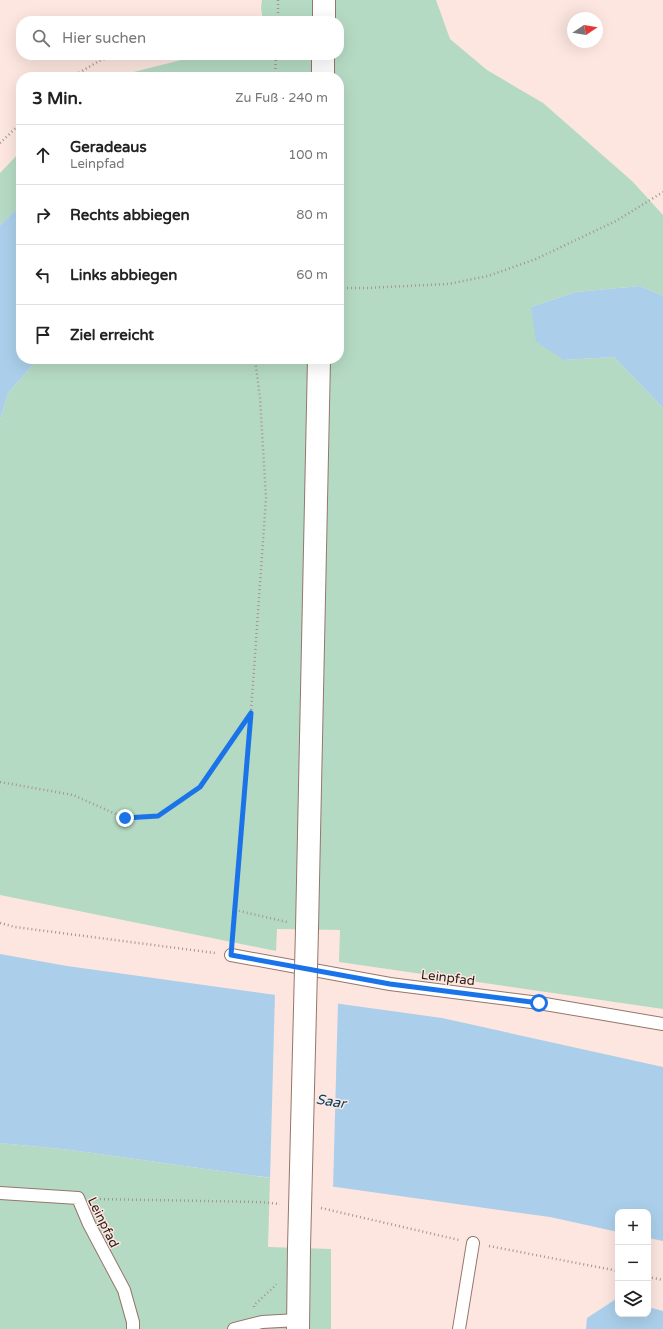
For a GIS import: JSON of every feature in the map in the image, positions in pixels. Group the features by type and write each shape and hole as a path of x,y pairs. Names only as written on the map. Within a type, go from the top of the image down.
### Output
{"main road":[{"path":"324,0 324,16"},
{"path":"325,72 330,60"},
{"path":"298,1324 297,926 318,364"}],"lane":[{"name":"Leinpfad","path":"231,955 390,984 539,1003 663,1024"},
{"name":"Leinpfad","path":"0,1193 78,1198 105,1256 124,1290 133,1322 133,1329"},
{"path":"459,1329 473,1243"},
{"path":"234,1329 262,1322 298,1324"}],"path":[{"path":"278,0 278,16"},
{"path":"80,72 102,60"},
{"path":"275,72 276,60"},
{"path":"0,143 16,127"},
{"path":"344,288 448,284 488,276 536,259 616,220 663,192"},
{"path":"0,923 23,928 231,955 251,713 266,498 260,398 256,364"},
{"path":"0,782 73,795 125,818 158,816 200,787 251,713"},
{"path":"235,910 297,926"},
{"path":"78,1198 287,1204"},
{"path":"315,1207 473,1243 615,1270"},
{"path":"251,1324 254,1305 276,1286 277,1278"},
{"path":"651,1278 663,1280"}],"green space":[{"path":"262,0 436,0 450,39 487,70 543,103 632,181 663,215 663,296 640,286 576,292 531,307 564,360 614,357 663,408 663,1009 339,962 340,930 277,929 276,951 0,895 0,420 8,393 34,364 344,364 344,72 134,72 181,60 344,60 344,16 262,16"},
{"path":"16,156 16,210 0,225 0,173"},
{"path":"0,1143 71,1150 270,1178 268,1247 331,1249 331,1329 0,1329"}],"water":[{"path":"16,210 16,364 34,364 8,393 0,420 0,225"},
{"path":"640,286 663,296 663,408 614,357 564,360 536,342 531,307 576,292"},
{"name":"Saar","path":"0,954 67,966 442,1018 663,1067 663,1241 651,1239 651,1209 615,1209 615,1231 550,1217 71,1150 0,1143"},
{"path":"615,1300 615,1317 651,1317 651,1308 663,1311 663,1329 586,1329 587,1318"}],"pier":[{"path":"275,993 338,1002 333,1189 270,1180"}],"route":[{"path":"125,818 158,816 200,787 251,713 231,955 390,984 539,1003"}]}
